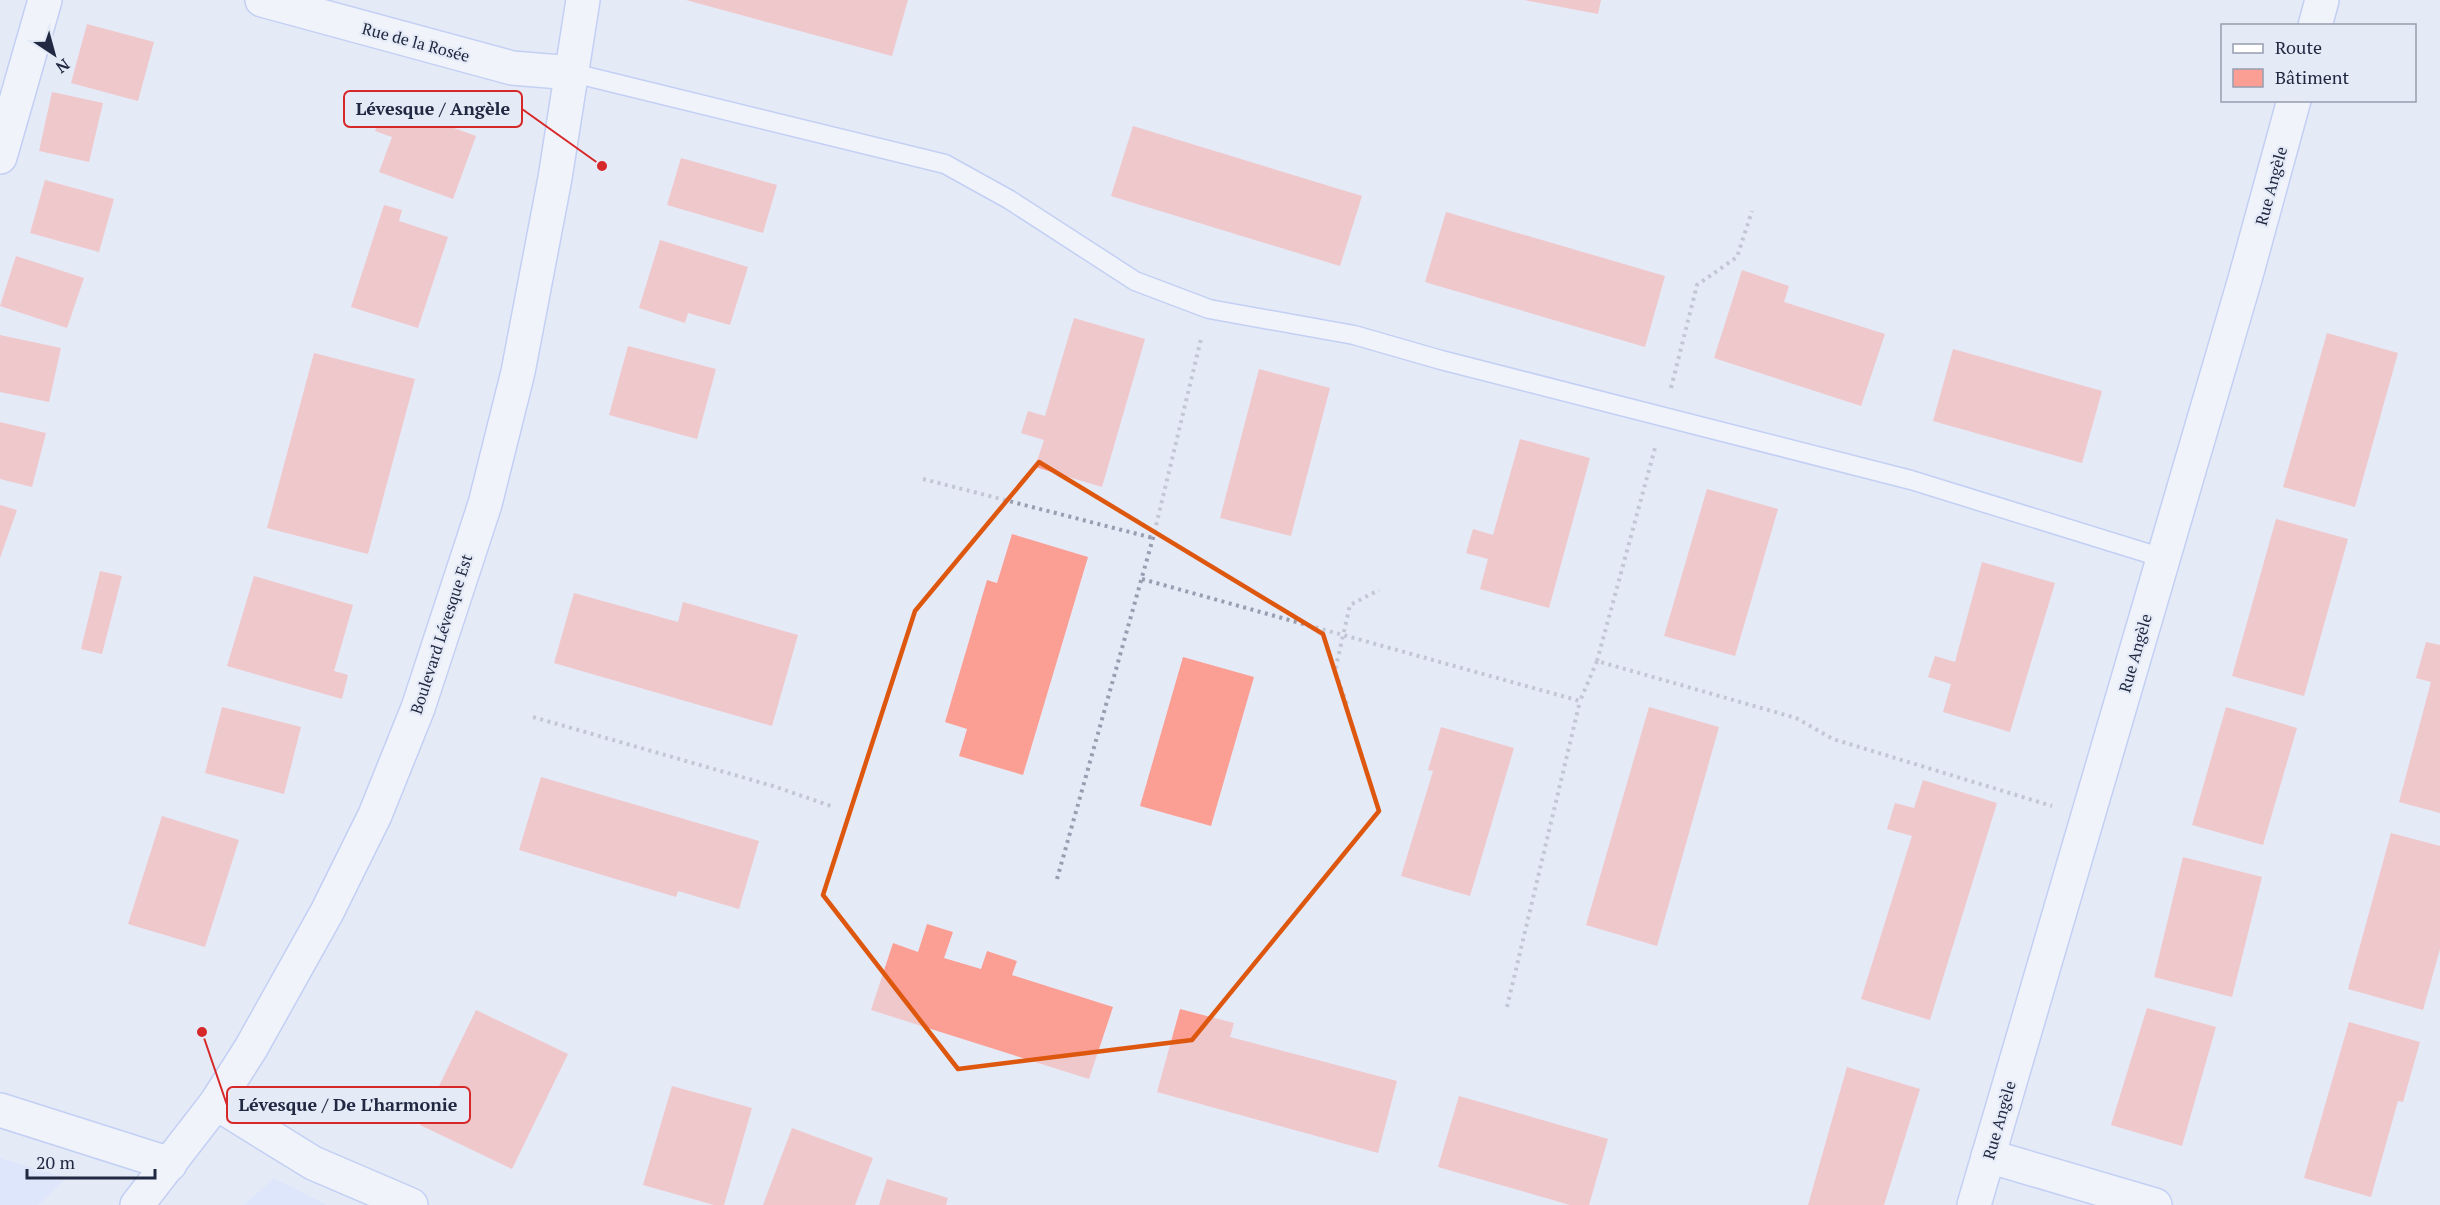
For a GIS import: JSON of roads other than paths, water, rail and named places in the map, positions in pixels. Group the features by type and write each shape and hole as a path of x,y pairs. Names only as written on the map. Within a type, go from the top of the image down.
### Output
{"street":[{"path":"0,157 45,0"},
{"name":"Rue de la Rosée","path":"262,0 512,68 573,73"},
{"name":"Boulevard Lévesque Est","path":"136,1205 216,1102 251,1048 327,912 375,815 418,708 485,504 518,372 573,73 583,0"},
{"path":"2316,24 2322,0"},
{"name":"Rue Angèle","path":"1974,1205 2293,102"},
{"path":"216,1102 313,1163 411,1205"},
{"path":"0,1110 170,1164"},
{"path":"1988,1156 2155,1205"}],"lane":[{"path":"573,73 945,164 1010,200 1135,281 1209,309 1354,335 1440,360 1911,480 2163,558"}],"place":[{"name":"Lévesque / Angèle","path":"602,166"},
{"name":"Lévesque / De L'harmonie","path":"202,1032"}]}
